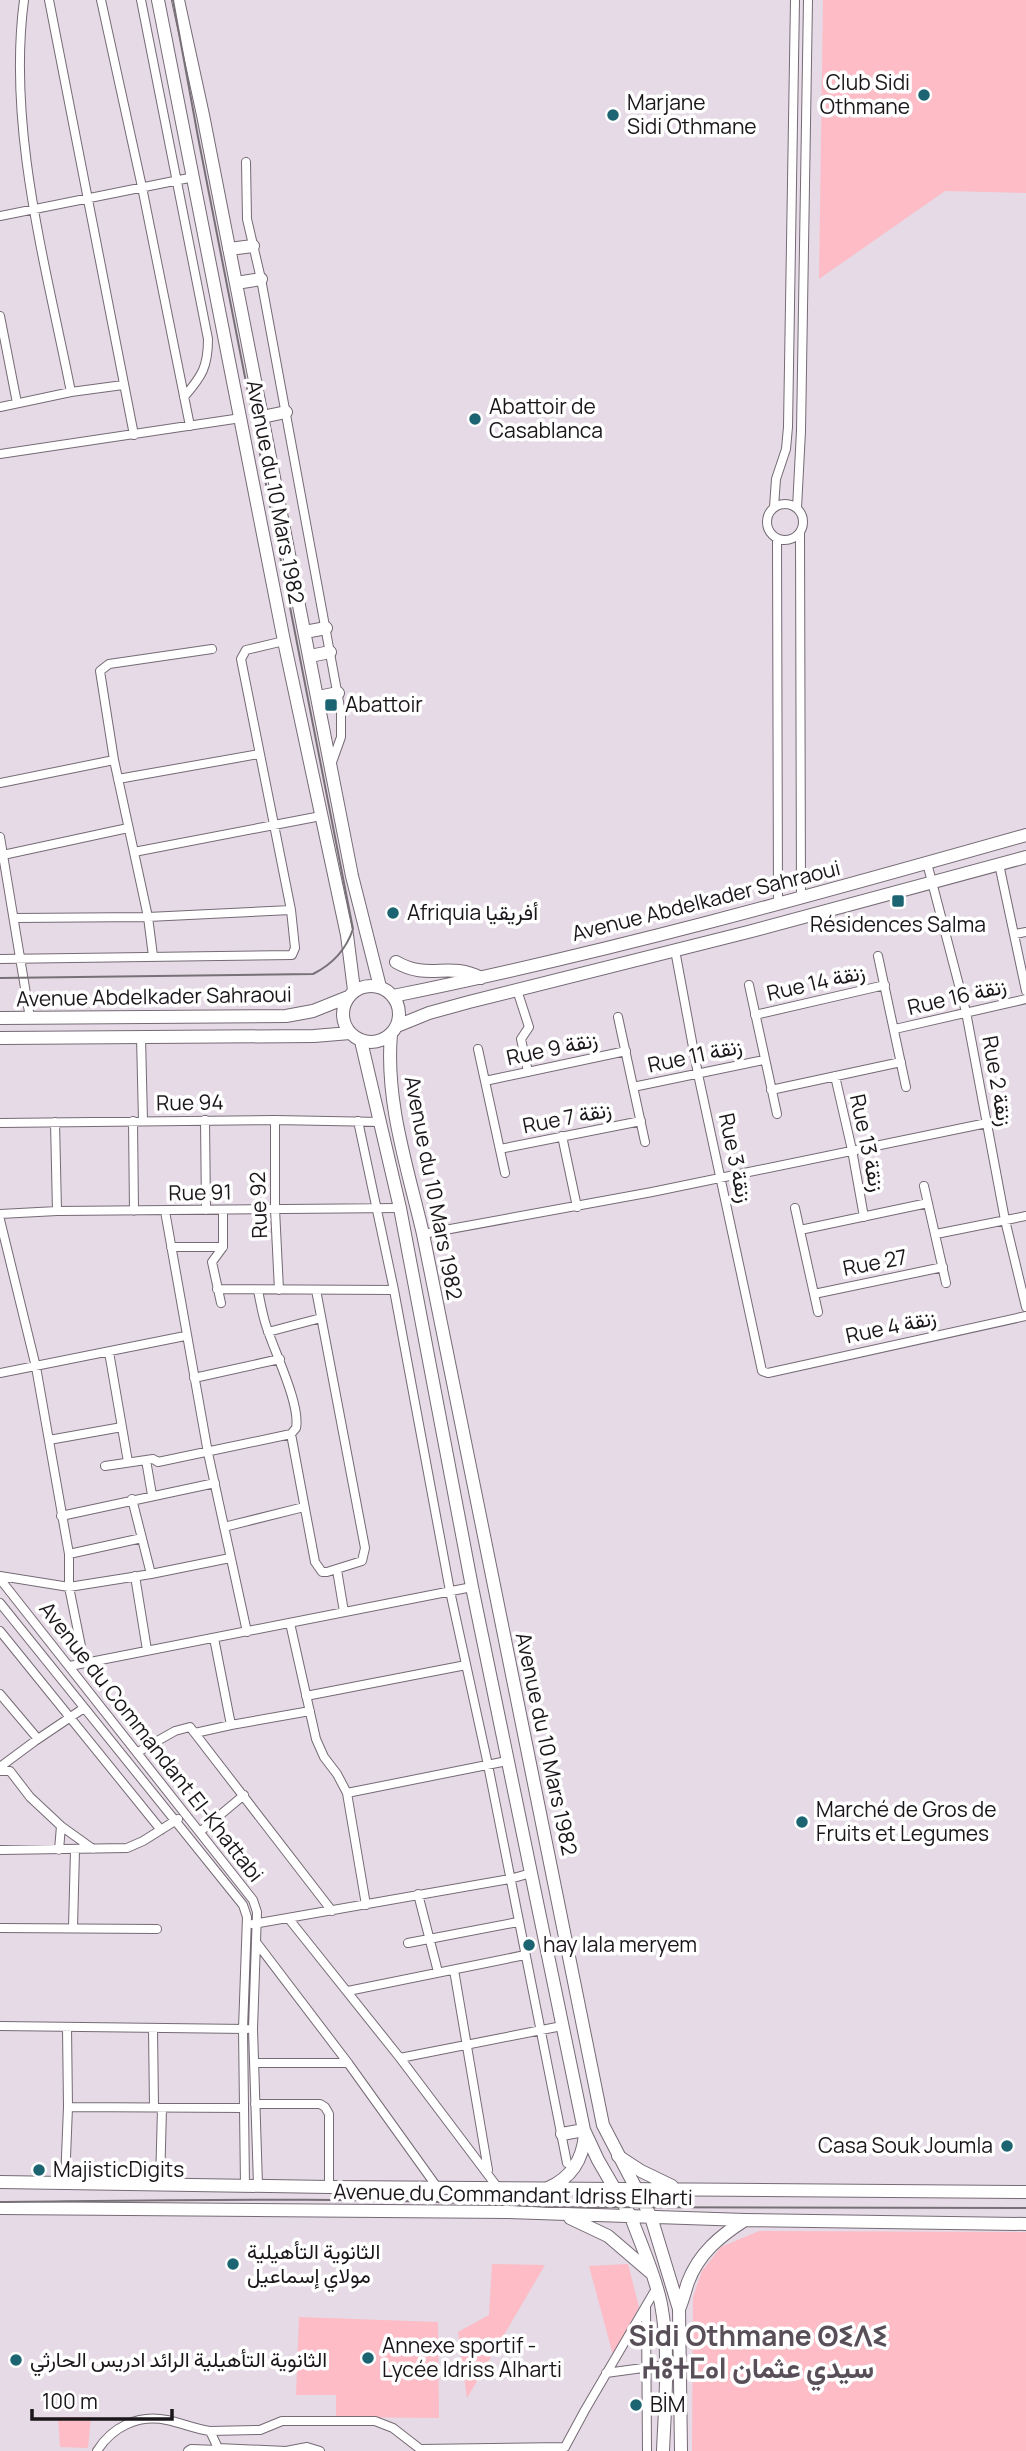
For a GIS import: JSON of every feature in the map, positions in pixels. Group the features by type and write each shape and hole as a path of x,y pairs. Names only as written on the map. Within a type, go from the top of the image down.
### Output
{"main road":[{"name":"Avenue du 10 Mars 1982","path":"158,0 284,641 347,935 351,994"},
{"name":"Avenue du 10 Mars 1982","path":"178,0 306,632 352,876 380,987"},
{"path":"229,250 253,246"},
{"path":"236,283 261,279"},
{"path":"262,417 286,412"},
{"path":"306,632 326,628"},
{"path":"310,656 330,652"},
{"path":"318,697 338,694"},
{"name":"Avenue Abdelkader Sahraoui","path":"393,996 481,978 778,904 1026,835"},
{"name":"Avenue Abdelkader Sahraoui","path":"394,1030 429,1013 1026,857"},
{"path":"396,962 419,972 463,970 481,978"},
{"path":"362,986 380,987 393,996 400,1010 394,1030 377,1042 361,1041 350,1033 342,1014 351,994 362,986"},
{"name":"Avenue Abdelkader Sahraoui","path":"0,1018 286,1016 313,1011 351,994"},
{"name":"Avenue du 10 Mars 1982","path":"394,1030 389,1064 392,1100 423,1234 603,2124 651,2217 679,2309 681,2451"},
{"name":"Avenue Abdelkader Sahraoui","path":"0,1038 314,1036 350,1033"},
{"name":"Avenue du 10 Mars 1982","path":"361,1041 400,1208 472,1587 585,2132 631,2217 654,2281 663,2324 663,2451"},
{"path":"546,2188 562,2180 575,2167 582,2152 585,2132 562,2134"},
{"path":"618,2156 654,2178 679,2189"},
{"name":"Avenue du Commandant Idriss Elharti","path":"0,2182 1026,2192"},
{"name":"Avenue du Commandant Idriss Elharti","path":"0,2208 485,2211 745,2220 1026,2224"},
{"path":"560,2214 608,2236 630,2253 654,2281"},
{"path":"679,2309 692,2273 702,2256 723,2235 745,2220"}],"street":[{"path":"24,0 20,74 21,120 35,210 71,392"},
{"path":"49,0 134,435"},
{"path":"101,0 190,426"},
{"path":"141,0 208,339 204,371 184,397"},
{"path":"774,507 776,480 786,449 788,427 795,0"},
{"path":"797,509 801,431 808,0"},
{"path":"246,162 247,219 261,279 338,694 342,729 340,745 331,765"},
{"path":"0,216 194,177"},
{"path":"0,316 17,403"},
{"path":"0,407 71,392 124,385"},
{"path":"0,454 241,418"},
{"path":"800,533 789,540 771,535 766,523 769,511 786,503 797,509 803,519 800,533 801,898"},
{"path":"777,538 778,904"},
{"path":"0,959 289,955 295,948 291,910 241,659 246,650 284,641"},
{"path":"153,956 148,917 114,760 101,668 108,664 212,649"},
{"path":"118,779 259,754"},
{"path":"0,783 114,760"},
{"path":"134,852 321,816"},
{"path":"3,855 128,828"},
{"path":"0,837 4,885 14,918 30,1018"},
{"name":"Rue 2 زنقة","path":"927,863 966,1012 1005,1220 1026,1307"},
{"name":"Rue 16 زنقة","path":"999,864 1026,991"},
{"path":"14,918 148,917 291,910"},
{"path":"1015,934 1026,932"},
{"name":"Rue 3 زنقة","path":"675,950 698,1074 764,1373"},
{"name":"Rue 16 زنقة","path":"878,956 906,1087"},
{"path":"749,985 777,1114"},
{"name":"Rue 14 زنقة","path":"755,1015 885,985"},
{"path":"517,990 529,1027 521,1039 528,1072"},
{"name":"Rue 16 زنقة","path":"895,1029 1026,999"},
{"path":"618,1017 646,1142"},
{"path":"134,1211 141,1037"},
{"path":"478,1049 505,1173"},
{"name":"Rue 9 زنقة","path":"485,1081 626,1051"},
{"name":"Rue 11 زنقة","path":"633,1087 764,1060"},
{"name":"Rue 13 زنقة","path":"771,1090 901,1062"},
{"name":"Rue 13 زنقة","path":"835,1076 864,1217"},
{"name":"Rue 94","path":"0,1123 275,1120 381,1122"},
{"name":"Rue 92","path":"275,1120 279,1290"},
{"path":"205,1121 206,1210"},
{"path":"358,1121 394,1290 450,1591 488,1765 567,2163"},
{"name":"Rue 7 زنقة","path":"500,1149 641,1121"},
{"path":"55,1122 57,1211"},
{"path":"423,1234 577,1207 987,1123"},
{"path":"562,1136 577,1207"},
{"path":"924,1186 946,1283"},
{"path":"800,1230 928,1203"},
{"name":"Rue 91","path":"0,1214 57,1211 400,1208"},
{"path":"795,1208 818,1312"},
{"path":"220,1303 212,1262 223,1247 223,1210"},
{"path":"165,1211 208,1453 247,1632"},
{"path":"936,1234 1026,1216"},
{"path":"0,1220 36,1367 69,1554 69,1587 83,1661"},
{"path":"171,1247 223,1247"},
{"name":"Rue 27","path":"814,1294 943,1267"},
{"path":"217,1289 394,1290"},
{"path":"258,1290 268,1332 280,1359 297,1423 290,1434 315,1562 322,1572 362,1561 365,1548 316,1290"},
{"name":"Rue 4 زنقة","path":"764,1373 1026,1316"},
{"path":"268,1332 321,1318"},
{"path":"0,1373 186,1336"},
{"path":"109,1352 128,1462"},
{"path":"194,1378 280,1359"},
{"path":"49,1440 121,1427"},
{"path":"104,1466 153,1459 158,1462 290,1434"},
{"path":"146,1460 152,1495"},
{"path":"61,1516 215,1483"},
{"path":"132,1499 151,1574"},
{"path":"224,1527 304,1507"},
{"path":"69,1554 142,1538"},
{"path":"0,1578 69,1587 230,1558"},
{"path":"337,1570 344,1612"},
{"path":"135,1576 147,1650"},
{"name":"Avenue du Commandant El-Khattabi","path":"0,1578 253,1900 257,1923 253,2029 255,2104 251,2185"},
{"path":"70,1665 472,1587"},
{"name":"Avenue du Commandant El-Khattabi","path":"0,1603 243,1905 246,1924 244,2108 251,2185"},
{"path":"290,1623 316,1739 347,1793 366,1905"},
{"path":"0,1631 160,1830"},
{"path":"214,1638 231,1725"},
{"path":"306,1696 466,1665"},
{"path":"0,1695 38,1739"},
{"path":"0,1769 84,1708"},
{"path":"195,1733 310,1711"},
{"path":"138,1752 183,1728 190,1727 332,1911"},
{"path":"347,1793 507,1761"},
{"path":"0,1769 10,1771 30,1797 61,1826 93,1849"},
{"path":"201,1831 244,1795"},
{"path":"0,1850 127,1848 186,1812"},
{"path":"58,1850 61,1826"},
{"path":"73,1928 75,1850"},
{"path":"246,1924 289,1919 531,1873"},
{"path":"418,1894 438,1972"},
{"path":"289,1919 348,1991 498,2188"},
{"path":"408,1943 518,1922"},
{"path":"0,1928 157,1929"},
{"path":"256,1942 437,2187"},
{"path":"348,1991 524,1955"},
{"path":"454,1970 489,2173"},
{"path":"0,2026 253,2029"},
{"path":"400,2058 562,2026"},
{"path":"65,2182 67,2027"},
{"path":"153,2028 160,2185"},
{"path":"254,2063 348,2063"},
{"path":"255,2104 320,2104 326,2107 329,2115 329,2187"},
{"path":"68,2107 244,2108"},
{"path":"97,2451 113,2431 123,2424 149,2419 166,2420 210,2431 235,2432 264,2428 282,2421 375,2421 393,2428 420,2450 566,2449 646,2304 654,2281"},
{"path":"646,2304 647,2451"},
{"path":"606,2373 665,2365"},
{"path":"264,2428 261,2438 264,2450"},
{"path":"210,2431 218,2450"},
{"path":"188,2451 286,2451 307,2447 320,2451"}],"shaded area":[{"name":"Club Sidi Othmane","path":"823,0 1026,0 1026,193 945,191 819,279"},
{"path":"759,2231 1026,2232 1026,2451 692,2451 693,2297 702,2271 721,2247"},
{"path":"492,2264 545,2265 467,2398 458,2332 489,2315"},
{"path":"628,2264 639,2307 613,2355 589,2266"},
{"name":"Annexe sportif - Lycée Idriss Alharti","path":"299,2317 438,2322 439,2418 336,2417 336,2395 296,2395"},
{"path":"58,2417 91,2417 88,2448 60,2447"}],"tram line":[{"path":"0,978 313,974 338,956 353,929 173,0"},
{"path":"0,2202 274,2200 411,2201 548,2207 1026,2208"}],"place":[{"name":"Club Sidi Othmane","path":"924,95"},
{"name":"Marjane Sidi Othmane","path":"613,115"},
{"name":"Abattoir de Casablanca","path":"475,419"},
{"name":"Abattoir","path":"331,705"},
{"name":"Résidences Salma","path":"898,901"},
{"name":"Afriquia أفريقيا","path":"393,913"},
{"name":"Marché de Gros de Fruits et Legumes","path":"802,1822"},
{"name":"hay lala meryem","path":"529,1945"},
{"name":"Casa Souk Joumla","path":"1007,2146"},
{"name":"MajisticDigits","path":"39,2170"},
{"name":"الثانوية التأهيلية مولاي إسماعيل","path":"233,2264"},
{"name":"Annexe sportif - Lycée Idriss Alharti","path":"368,2358"},
{"name":"الثانوية التأهيلية الرائد ادريس الحارثي","path":"16,2360"},
{"name":"BİM","path":"636,2405"}],"district":[{"name":"Sidi Othmane ⵙⵉⴷⵉ ⵄⵓⵜⵎⴰⵏ سيدي عثمان","path":"758,2352"}]}
